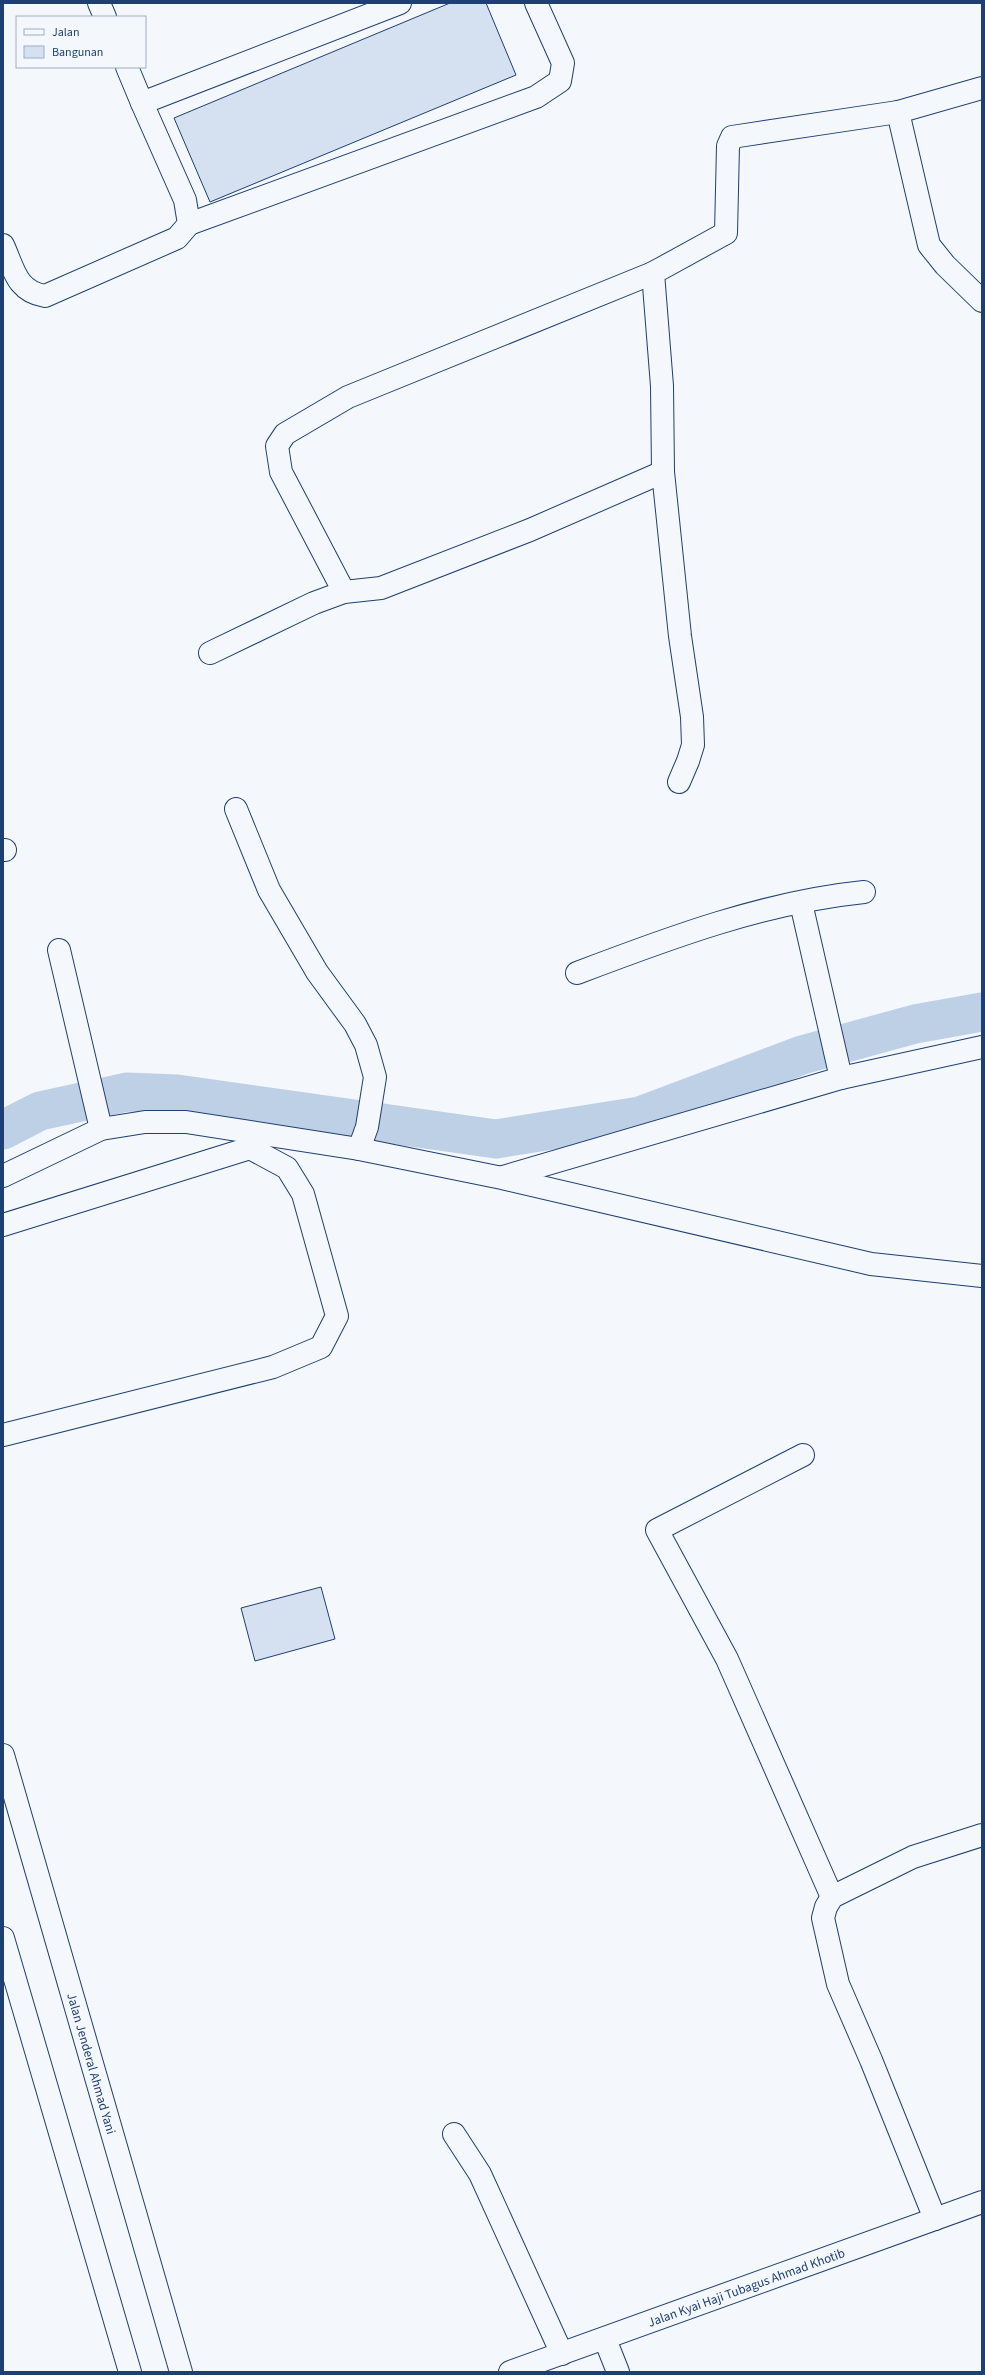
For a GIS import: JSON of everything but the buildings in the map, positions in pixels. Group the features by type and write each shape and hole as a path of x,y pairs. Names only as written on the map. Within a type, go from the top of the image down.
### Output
{"street":[{"path":"99,3 105,16"},
{"path":"142,103 400,3"},
{"path":"3,245 20,284 32,294 45,296 177,238 189,224 536,97 560,81 563,63 536,3"},
{"path":"126,68 185,200 189,224"},
{"path":"344,592 281,472 277,446 285,434 348,397 653,273 726,233 728,146 732,137 898,112 982,88"},
{"path":"898,112 929,245 945,266 982,301"},
{"path":"653,273 663,394 663,472 680,636 692,717 693,745 679,782"},
{"path":"210,653 292,612 344,592 388,585 530,530 663,472"},
{"path":"236,809 270,890 317,972 355,1024 366,1045 375,1077 367,1127 359,1149"},
{"path":"577,973 671,938 801,903 864,892"},
{"path":"801,903 836,1058"},
{"path":"58,950 99,1121"},
{"path":"502,1178 836,1058 982,1047"},
{"path":"3,1176 99,1121 186,1122 359,1149 502,1178 871,1264 982,1276"},
{"path":"3,1225 250,1148 287,1168 303,1194 337,1316 321,1347 273,1367 3,1435"},
{"path":"803,1455 657,1530 726,1659 832,1897"},
{"name":"Jalan Jenderal Ahmad Yani","path":"3,1755 181,2372"},
{"path":"936,2219 871,2060 838,1984 823,1918 826,1907 832,1897 913,1857 982,1835"},
{"path":"3,1938 130,2372"},
{"path":"454,2134 480,2174 562,2354"},
{"name":"Jalan Kyai Haji Tubagus Ahmad Khotib","path":"510,2372 982,2202"},
{"path":"605,2339 618,2372"}],"waterway":[{"path":"3,1130 40,1111 127,1092 177,1094 496,1139 640,1116 802,1055 915,1024 982,1012"}]}
